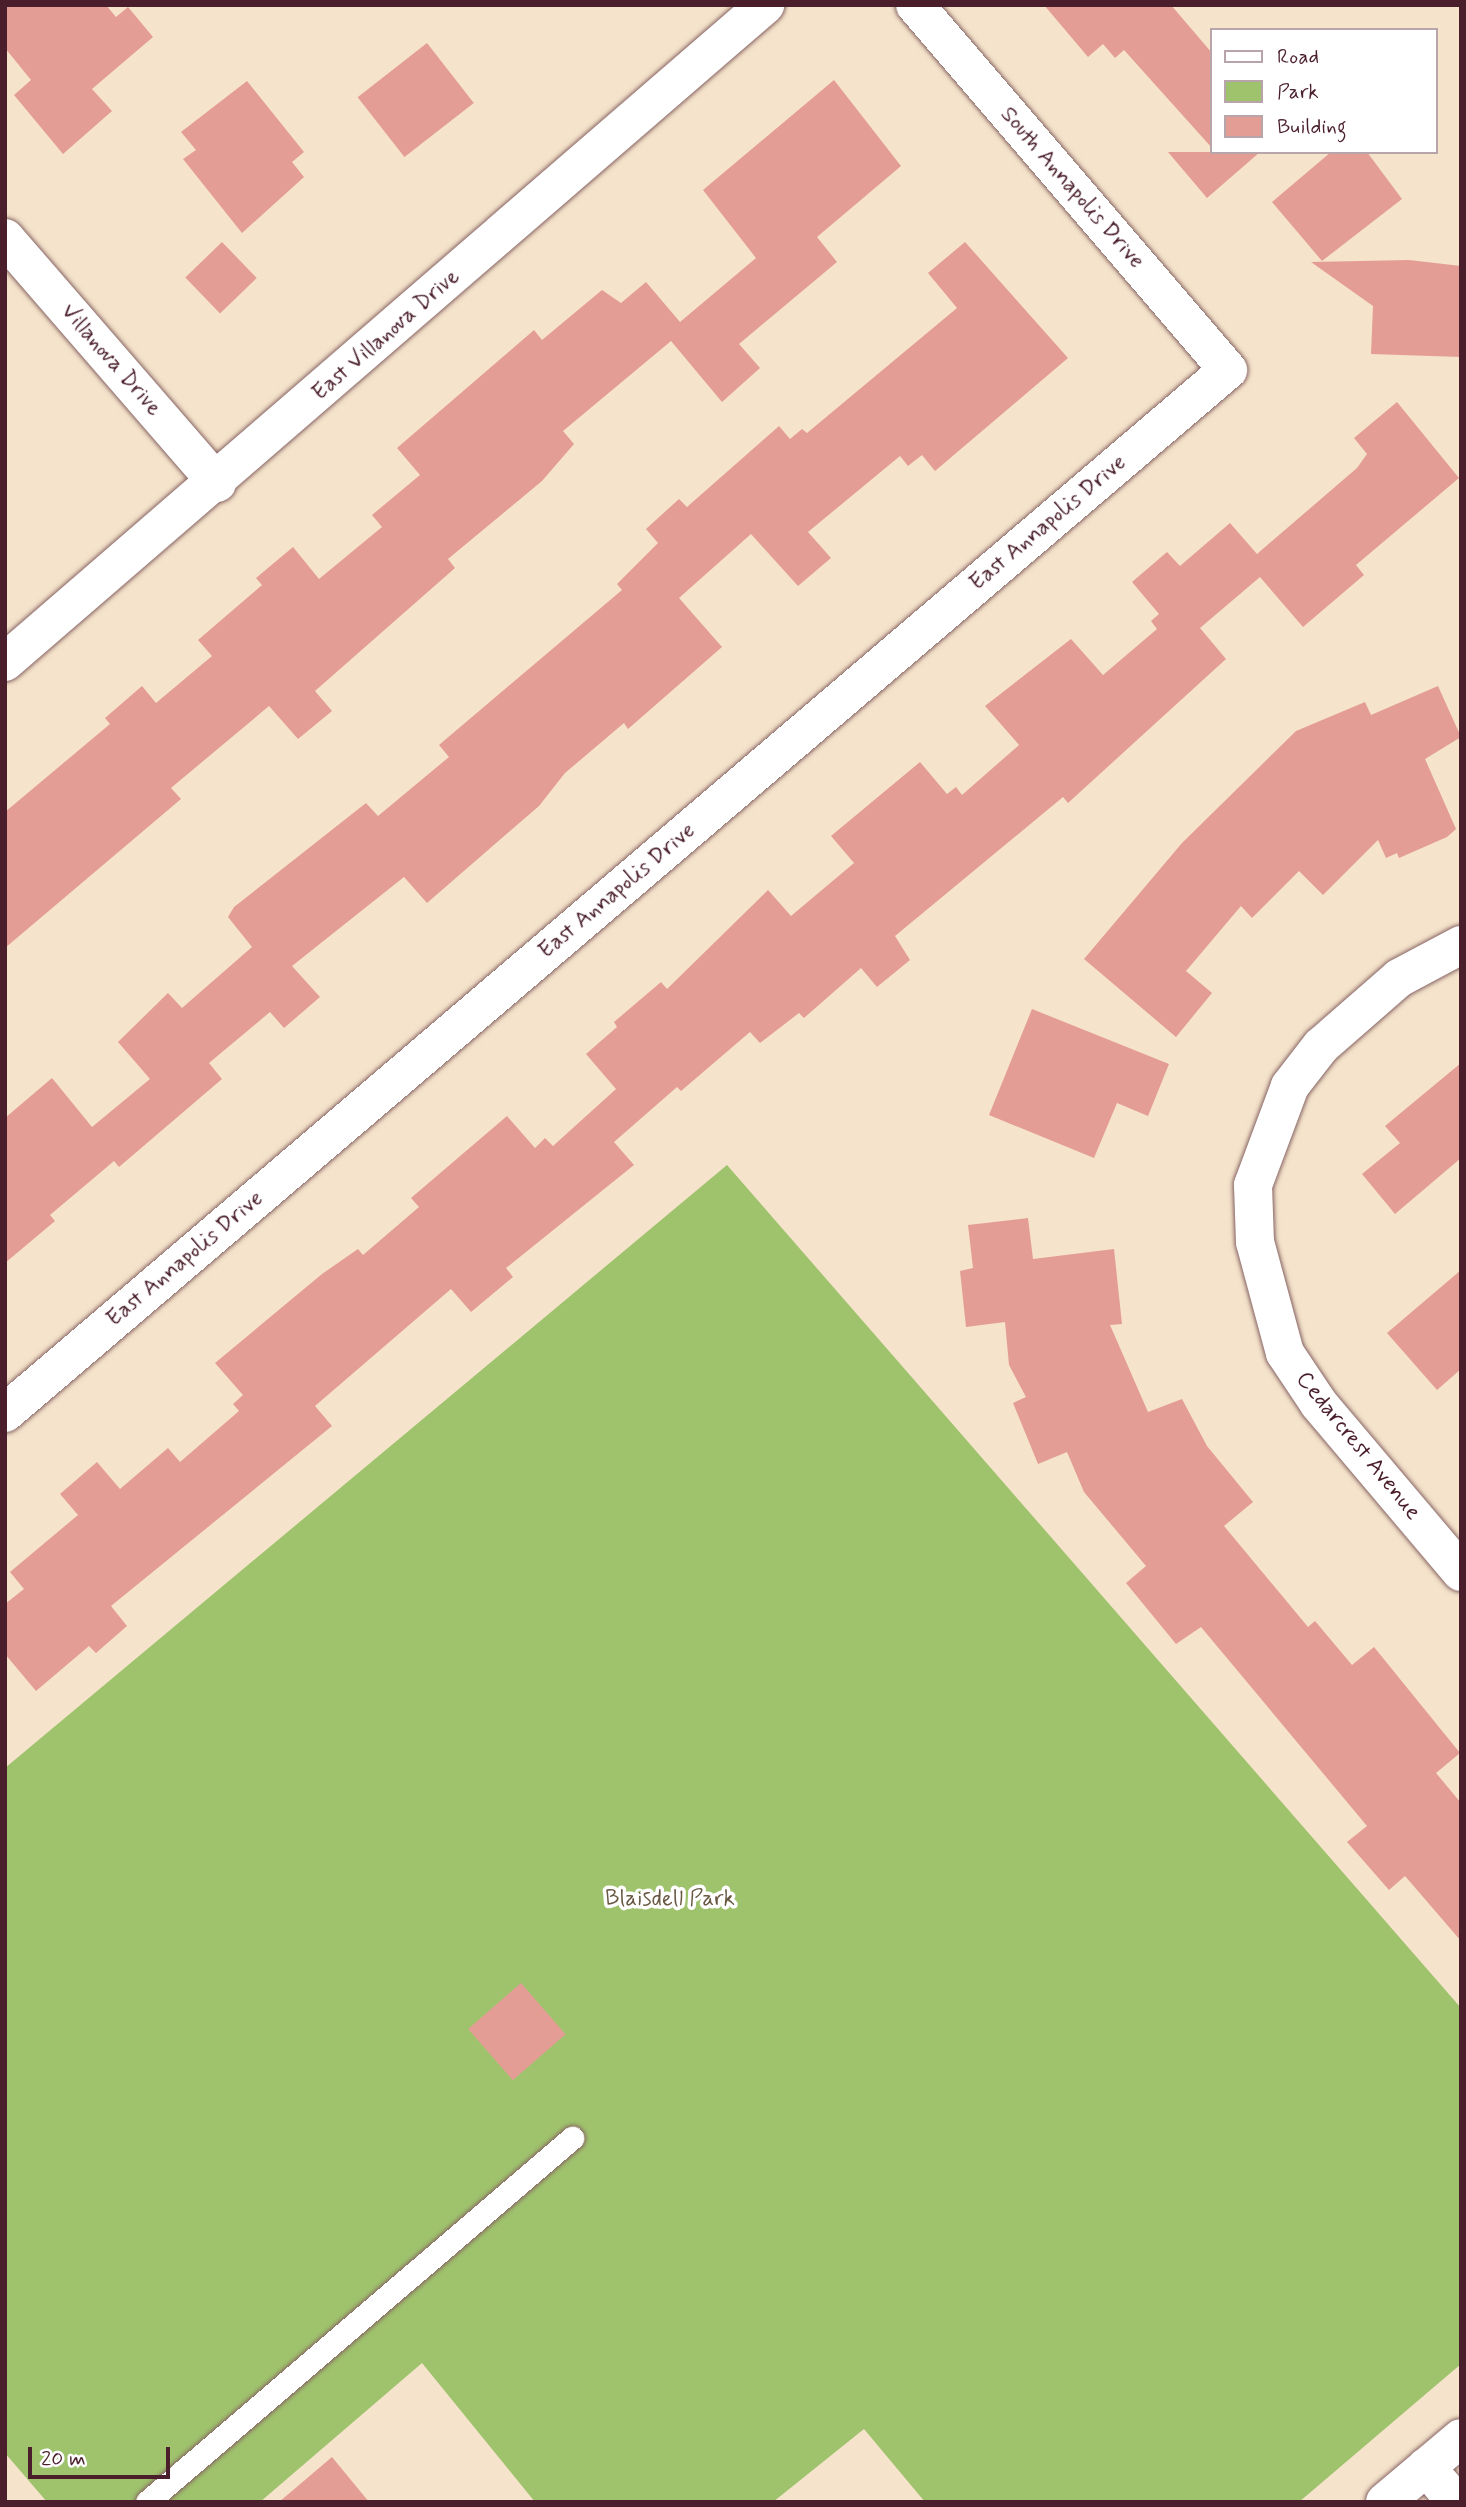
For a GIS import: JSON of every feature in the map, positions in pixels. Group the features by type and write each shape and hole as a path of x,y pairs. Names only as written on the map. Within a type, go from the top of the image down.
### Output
{"street":[{"name":"East Villanova Drive","path":"5,662 216,483 765,5"},
{"name":"South Annapolis Drive","path":"915,5 1228,370"},
{"name":"Villanova Drive","path":"5,237 216,483"},
{"name":"East Annapolis Drive","path":"5,1413 1228,370"},
{"name":"Cedarcrest Avenue","path":"1461,945 1399,978 1321,1046 1290,1086 1268,1133 1253,1185 1255,1242 1285,1353 1319,1404 1461,1572"},
{"path":"1385,2502 1461,2438"},
{"path":"1426,2467 1456,2502"}],"lane":[{"path":"147,2502 572,2138"}],"green space":[{"name":"Blaisdell Park","path":"727,1165 1461,2008 1461,2364 1299,2502 925,2502 864,2429 773,2502 535,2502 422,2363 260,2502 47,2502 5,2453 5,1768"}],"building":[{"path":"5,5 106,5 116,17 128,7 153,37 92,89 112,111 63,154 14,95 31,80 5,48"},
{"path":"1044,5 1171,5 1210,51 1210,146 1124,50 1115,58 1103,44 1088,57"},
{"path":"427,43 474,103 404,157 358,97"},
{"path":"834,80 901,166 817,237 837,262 739,344 760,368 722,402 671,341 563,431 574,444 542,481 448,559 455,568 315,691 332,711 298,739 269,706 171,788 181,799 5,948 5,812 110,724 105,718 142,686 156,703 212,656 198,640 262,585 256,578 293,547 319,579 382,527 372,515 420,475 397,448 534,330 542,340 602,290 621,303 646,282 680,322 756,258 703,190"},
{"path":"247,81 304,152 292,162 304,177 242,233 183,159 196,150 181,132"},
{"path":"1168,152 1258,154 1207,198"},
{"path":"1329,154 1368,154 1402,199 1322,261 1272,202"},
{"path":"222,242 257,278 220,313 185,277"},
{"path":"965,242 1068,358 935,471 922,455 908,466 900,456 808,532 831,558 798,586 751,534 679,598 722,647 628,729 624,723 565,773 539,806 427,903 404,877 292,966 320,997 284,1028 270,1012 209,1063 222,1079 119,1167 114,1161 50,1215 55,1221 5,1263 5,1118 52,1078 92,1127 150,1079 118,1042 168,993 182,1008 252,947 228,917 234,907 366,803 378,816 449,757 439,745 622,590 617,584 658,543 646,529 679,499 687,507 779,426 790,439 802,429 807,433 957,308 928,273"},
{"path":"1409,260 1461,266 1461,357 1371,354 1373,306 1311,262"},
{"path":"1397,402 1459,478 1356,565 1364,575 1303,627 1260,577 1200,628 1226,659 1068,803 1063,797 895,936 910,960 877,987 861,968 804,1018 799,1013 760,1043 750,1032 681,1091 677,1087 614,1142 634,1165 506,1268 513,1277 471,1312 451,1289 315,1406 332,1426 111,1606 127,1626 96,1653 89,1646 36,1691 5,1654 5,1604 24,1589 10,1572 78,1515 60,1494 97,1462 120,1489 168,1448 180,1462 239,1411 233,1404 243,1395 215,1363 322,1274 358,1249 363,1255 419,1207 411,1198 507,1116 535,1148 545,1138 553,1146 616,1089 586,1054 617,1027 614,1022 661,982 667,989 768,890 791,916 854,863 831,836 920,762 947,794 956,787 962,795 1019,745 985,706 1071,639 1103,675 1157,629 1151,621 1159,614 1132,582 1167,552 1180,566 1230,523 1257,554 1357,468 1367,454 1354,438"},
{"path":"1438,686 1461,737 1425,759 1456,829 1447,837 1399,858 1397,853 1386,858 1378,840 1323,895 1299,871 1252,918 1241,906 1186,971 1212,993 1176,1037 1084,959 1182,843 1296,731 1365,702 1371,715"},
{"path":"1032,1009 1169,1064 1148,1116 1117,1103 1094,1158 989,1115"},
{"path":"1461,1063 1461,1158 1395,1214 1362,1174 1400,1143 1385,1126"},
{"path":"1028,1218 1033,1259 1114,1249 1122,1324 1110,1325 1148,1412 1182,1399 1207,1446 1253,1502 1224,1526 1308,1627 1315,1621 1352,1665 1374,1647 1460,1753 1436,1773 1461,1803 1461,1941 1405,1876 1389,1890 1347,1842 1367,1826 1201,1627 1176,1644 1126,1583 1146,1566 1084,1492 1067,1452 1038,1464 1013,1403 1026,1397 1009,1365 1005,1322 966,1327 960,1271 973,1268 968,1225"},
{"path":"1461,1270 1461,1369 1437,1390 1387,1333"},
{"path":"521,1983 566,2034 513,2080 468,2029"},
{"path":"332,2457 369,2502 279,2502"}]}
